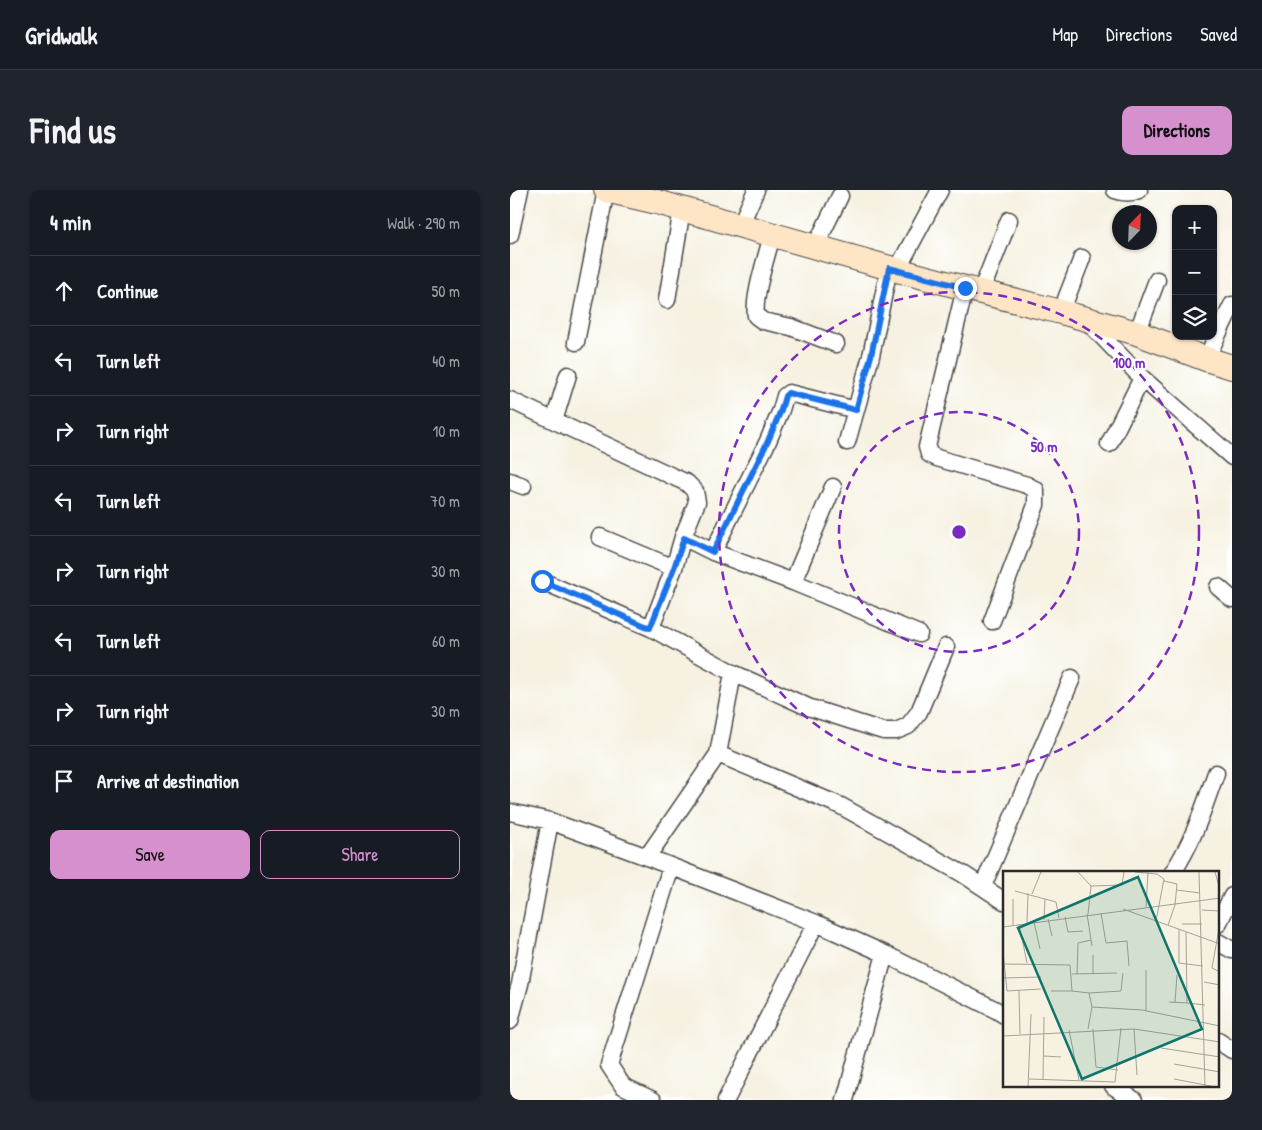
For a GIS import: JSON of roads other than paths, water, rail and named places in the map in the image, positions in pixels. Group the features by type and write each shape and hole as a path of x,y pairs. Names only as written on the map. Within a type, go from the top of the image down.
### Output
{"street":[{"path":"510,235 520,190"},
{"path":"576,342 606,190 660,196 682,209 893,269 1137,333 1232,367"},
{"path":"740,226 756,190"},
{"path":"847,442 893,269 940,190"},
{"path":"1115,190 1132,193 1138,190"},
{"path":"816,247 840,196"},
{"path":"667,300 682,209"},
{"path":"992,621 1036,505 1036,490 937,458 928,454 927,447 973,290 1008,220"},
{"path":"772,235 758,291 755,307 756,316 763,320 792,327 836,344"},
{"path":"1061,312 1082,258"},
{"path":"1137,333 1157,280"},
{"path":"1206,358 1232,305"},
{"path":"1084,319 1142,378 1231,453"},
{"path":"554,421 568,375"},
{"path":"1110,444 1142,378"},
{"path":"713,552 768,441 785,396 788,393 856,410"},
{"path":"510,400 687,483 695,490 697,502 674,568 650,628"},
{"path":"793,582 832,487"},
{"path":"600,537 674,568"},
{"path":"684,538 713,552 793,582 919,634"},
{"path":"542,581 650,628 733,673 808,707 883,731 896,731 908,726 918,712 946,647"},
{"path":"1218,587 1232,599"},
{"path":"648,857 718,754 733,673"},
{"path":"983,886 1072,678"},
{"path":"718,754 841,806 963,874 1003,900"},
{"path":"1174,871 1199,823 1216,773"},
{"path":"510,812 550,821 816,923 885,954 1003,1014"},
{"path":"510,1021 520,984 550,821"},
{"path":"653,1100 624,1086 609,1065 671,867"},
{"path":"1220,920 1232,896"},
{"path":"726,1100 816,923"},
{"path":"1220,943 1232,950"},
{"path":"845,1100 885,954"},
{"path":"1220,1042 1232,1050"},
{"path":"1116,1088 1134,1100"}]}
